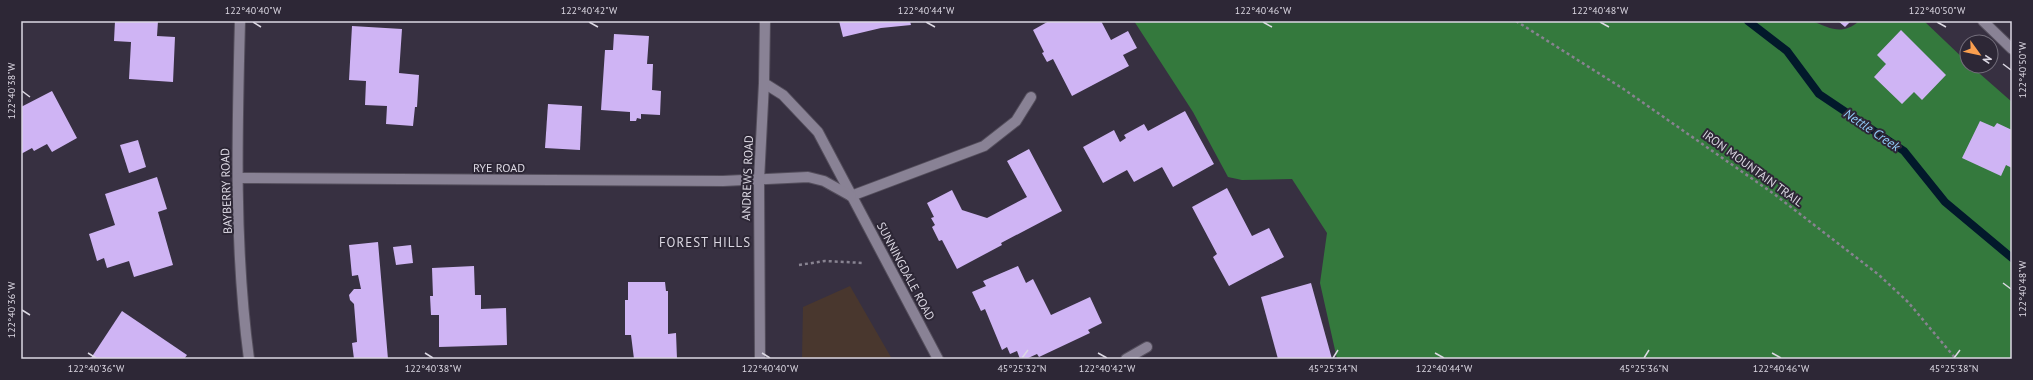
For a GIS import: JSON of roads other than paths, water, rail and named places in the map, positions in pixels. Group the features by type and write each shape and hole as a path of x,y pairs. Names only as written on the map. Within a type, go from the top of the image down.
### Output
{"street":[{"name":"BAYBERRY ROAD","path":"240,21 237,144 239,222 245,329 250,359"},
{"name":"ANDREWS ROAD","path":"760,359 758,180 764,83 765,21"},
{"path":"1983,21 2012,49"},
{"name":"SUNNINGDALE ROAD","path":"764,83 783,95 818,132 938,359"},
{"path":"758,180 808,177 824,181 851,196 984,146 1016,121 1031,97"},
{"name":"RYE ROAD","path":"239,178 758,180"},
{"path":"1126,359 1147,347"}],"waterway":[{"name":"Nettle Creek","path":"1748,21 1787,51 1819,94 1904,151 1945,202 2012,258"}],"district":[{"name":"FOREST HILLS","path":"705,242"}]}
